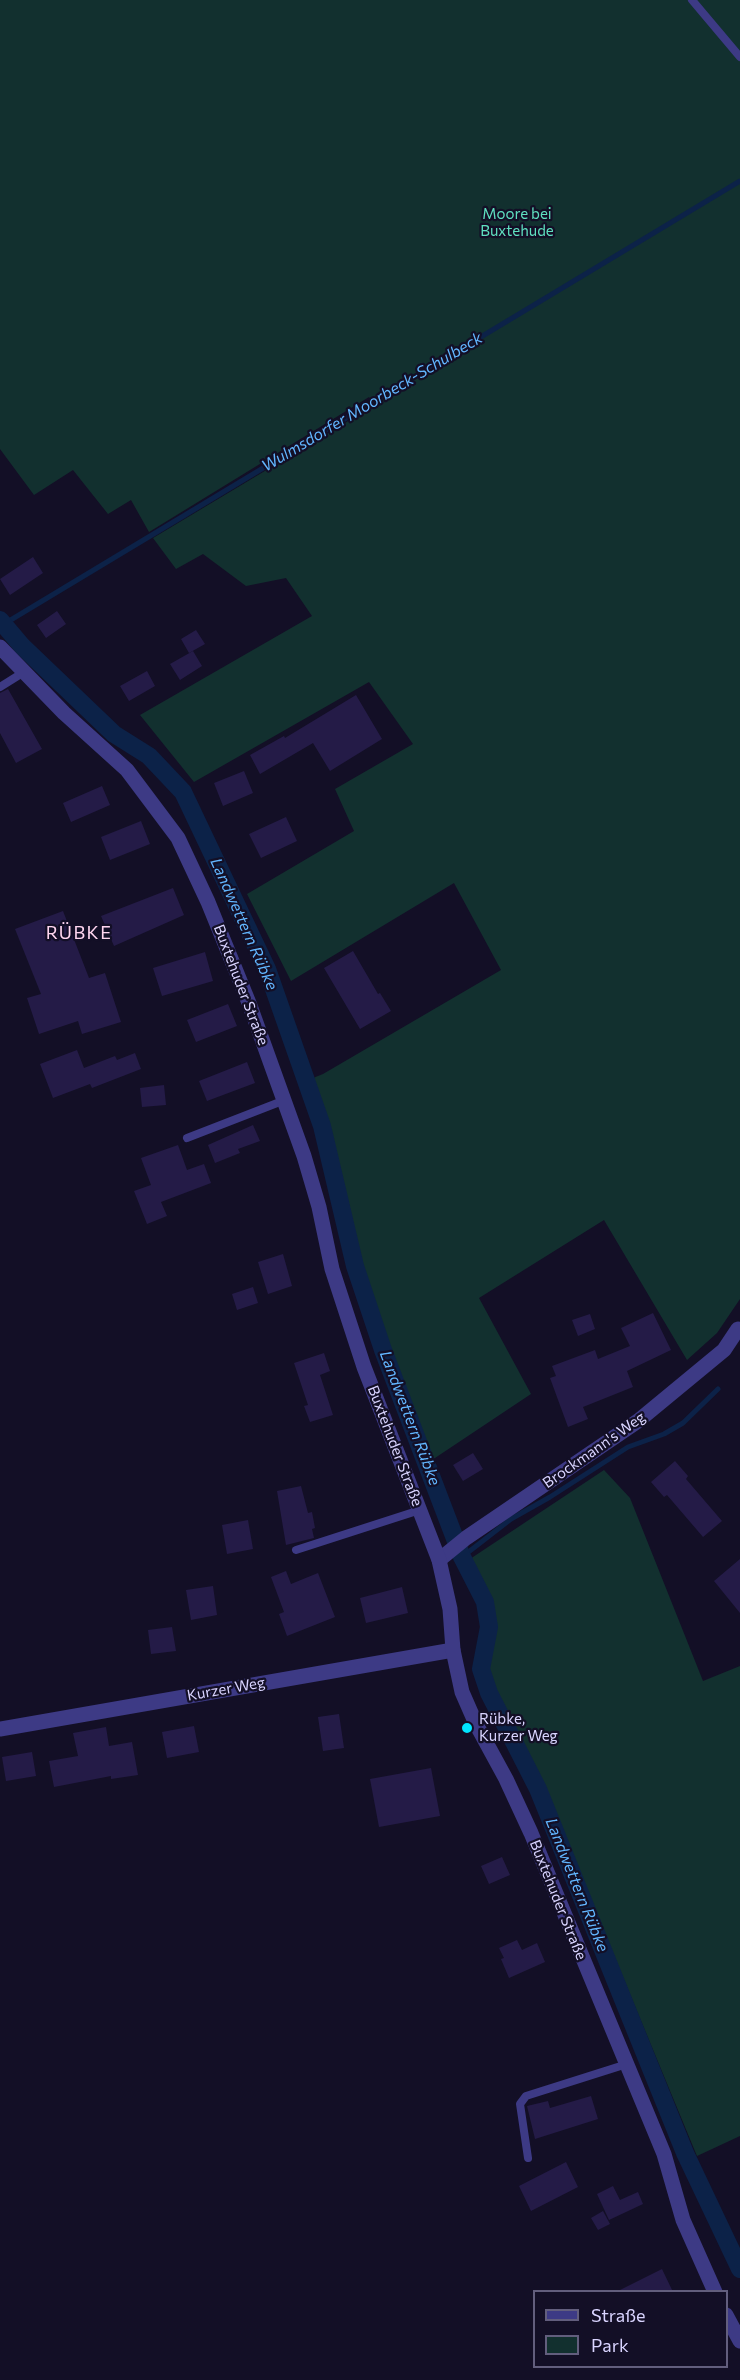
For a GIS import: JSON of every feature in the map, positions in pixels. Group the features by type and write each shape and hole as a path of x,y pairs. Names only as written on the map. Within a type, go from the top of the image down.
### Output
{"street":[{"name":"Buxtehuder Straße","path":"0,647 64,713 127,770 178,838 208,902 285,1100 304,1156 320,1207 332,1269 360,1356 420,1510 444,1556 453,1650 462,1692 531,1833 664,2154 683,2220 714,2290"},
{"name":"Brockmann's Weg","path":"444,1556 466,1538 646,1414 724,1350 738,1329"},
{"name":"Kurzer Weg","path":"0,1729 453,1650"},
{"path":"728,2319 740,2342"}],"lane":[{"path":"692,0 740,57"},
{"path":"0,687 24,672"},
{"path":"187,1138 285,1100"},
{"path":"296,1550 420,1510"},
{"path":"528,2158 520,2104 526,2096 627,2064"}],"green space":[{"name":"Moore bei Buxtehude","path":"0,0 740,0 740,1299 717,1333 687,1360 604,1220 479,1298 531,1394 432,1460 390,1348 355,1241 313,1078 501,970 454,883 291,981 247,894 354,831 335,789 413,744 369,682 194,782 140,715 312,616 286,578 246,586 203,554 176,569 153,538 375,405 369,397 149,532 131,500 108,514 73,470 34,495 0,449"},
{"path":"604,1470 630,1498 703,1681 740,1666 740,2136 697,2156 547,1794 492,1692 485,1670 495,1630 491,1603 470,1559"}],"building":[{"path":"33,557 43,573 10,595 0,579"},
{"path":"57,611 66,624 46,638 37,625"},
{"path":"196,630 205,644 189,653 181,639"},
{"path":"193,651 202,666 180,680 170,664"},
{"path":"147,671 155,686 129,701 120,686"},
{"path":"8,689 42,749 16,763 0,733 0,693"},
{"path":"356,695 382,739 330,771 313,743 260,774 250,755 284,736 285,738"},
{"path":"244,771 253,793 223,806 214,783"},
{"path":"102,786 110,805 71,822 63,803"},
{"path":"286,817 297,841 261,858 249,834"},
{"path":"141,821 150,844 110,860 101,837"},
{"path":"173,888 184,915 114,946 101,916"},
{"path":"63,911 89,978 105,973 121,1022 82,1034 78,1021 39,1034 27,998 41,994 15,929"},
{"path":"353,951 378,994 380,993 391,1011 360,1029 324,968"},
{"path":"205,952 213,981 162,996 153,968"},
{"path":"228,1004 237,1026 196,1042 187,1020"},
{"path":"77,1050 84,1068 115,1056 117,1060 135,1053 141,1069 92,1088 90,1084 53,1098 40,1064"},
{"path":"247,1062 255,1083 207,1101 199,1081"},
{"path":"164,1085 166,1105 142,1107 140,1088"},
{"path":"253,1125 260,1141 238,1149 240,1153 215,1163 208,1145"},
{"path":"178,1145 187,1170 204,1164 211,1183 161,1202 167,1216 147,1224 134,1191 151,1185 141,1158"},
{"path":"283,1254 292,1286 268,1294 258,1262"},
{"path":"253,1287 258,1303 237,1310 232,1294"},
{"path":"653,1313 671,1350 627,1371 633,1387 583,1407 588,1419 568,1427 550,1378 556,1376 552,1366 595,1350 598,1359 630,1346 621,1328"},
{"path":"590,1314 595,1329 578,1336 572,1320"},
{"path":"324,1353 330,1371 320,1375 333,1415 310,1422 304,1406 308,1405 294,1363"},
{"path":"473,1453 483,1469 463,1481 453,1465"},
{"path":"675,1461 688,1476 686,1479 722,1521 703,1537 667,1495 664,1497 651,1482"},
{"path":"301,1486 308,1513 312,1512 314,1538 286,1545 277,1491"},
{"path":"248,1520 253,1549 227,1554 222,1525"},
{"path":"740,1559 740,1613 714,1581"},
{"path":"286,1571 291,1584 318,1573 335,1617 287,1636 279,1614 284,1612 271,1577"},
{"path":"213,1586 217,1615 191,1620 186,1590"},
{"path":"402,1587 408,1613 366,1623 360,1598"},
{"path":"172,1627 176,1651 151,1654 148,1630"},
{"path":"339,1714 344,1748 323,1751 318,1717"},
{"path":"194,1726 199,1752 167,1758 162,1732"},
{"path":"106,1727 109,1746 132,1742 138,1775 111,1779 111,1776 54,1787 49,1761 78,1756 73,1733"},
{"path":"32,1752 36,1776 6,1781 2,1757"},
{"path":"431,1768 440,1816 379,1827 370,1779"},
{"path":"502,1857 510,1875 489,1884 481,1866"},
{"path":"517,1940 522,1950 537,1943 545,1962 509,1978 499,1948"},
{"path":"591,2096 598,2119 535,2139 527,2106 548,2101 550,2108"},
{"path":"566,2162 578,2187 531,2211 519,2186"},
{"path":"613,2186 620,2200 638,2192 643,2204 609,2220 597,2194"},
{"path":"603,2211 610,2224 598,2230 591,2218"},
{"path":"662,2269 672,2290 620,2290"}],"waterway":[{"name":"Wulmsdorfer Moorbeck-Schulbeck","path":"4,624 740,181"},
{"name":"Landwettern Rübke","path":"0,620 22,646 114,734 149,756 183,792 267,969 322,1126 355,1266 383,1350 462,1557 485,1602 489,1627 481,1669 489,1693 538,1789 685,2153 740,2269"},
{"path":"462,1557 511,1519 628,1447 664,1434 683,1423 718,1389"}],"place":[{"name":"Rübke, Kurzer Weg","path":"467,1728"}],"district":[{"name":"RÜBKE","path":"79,933"}]}
